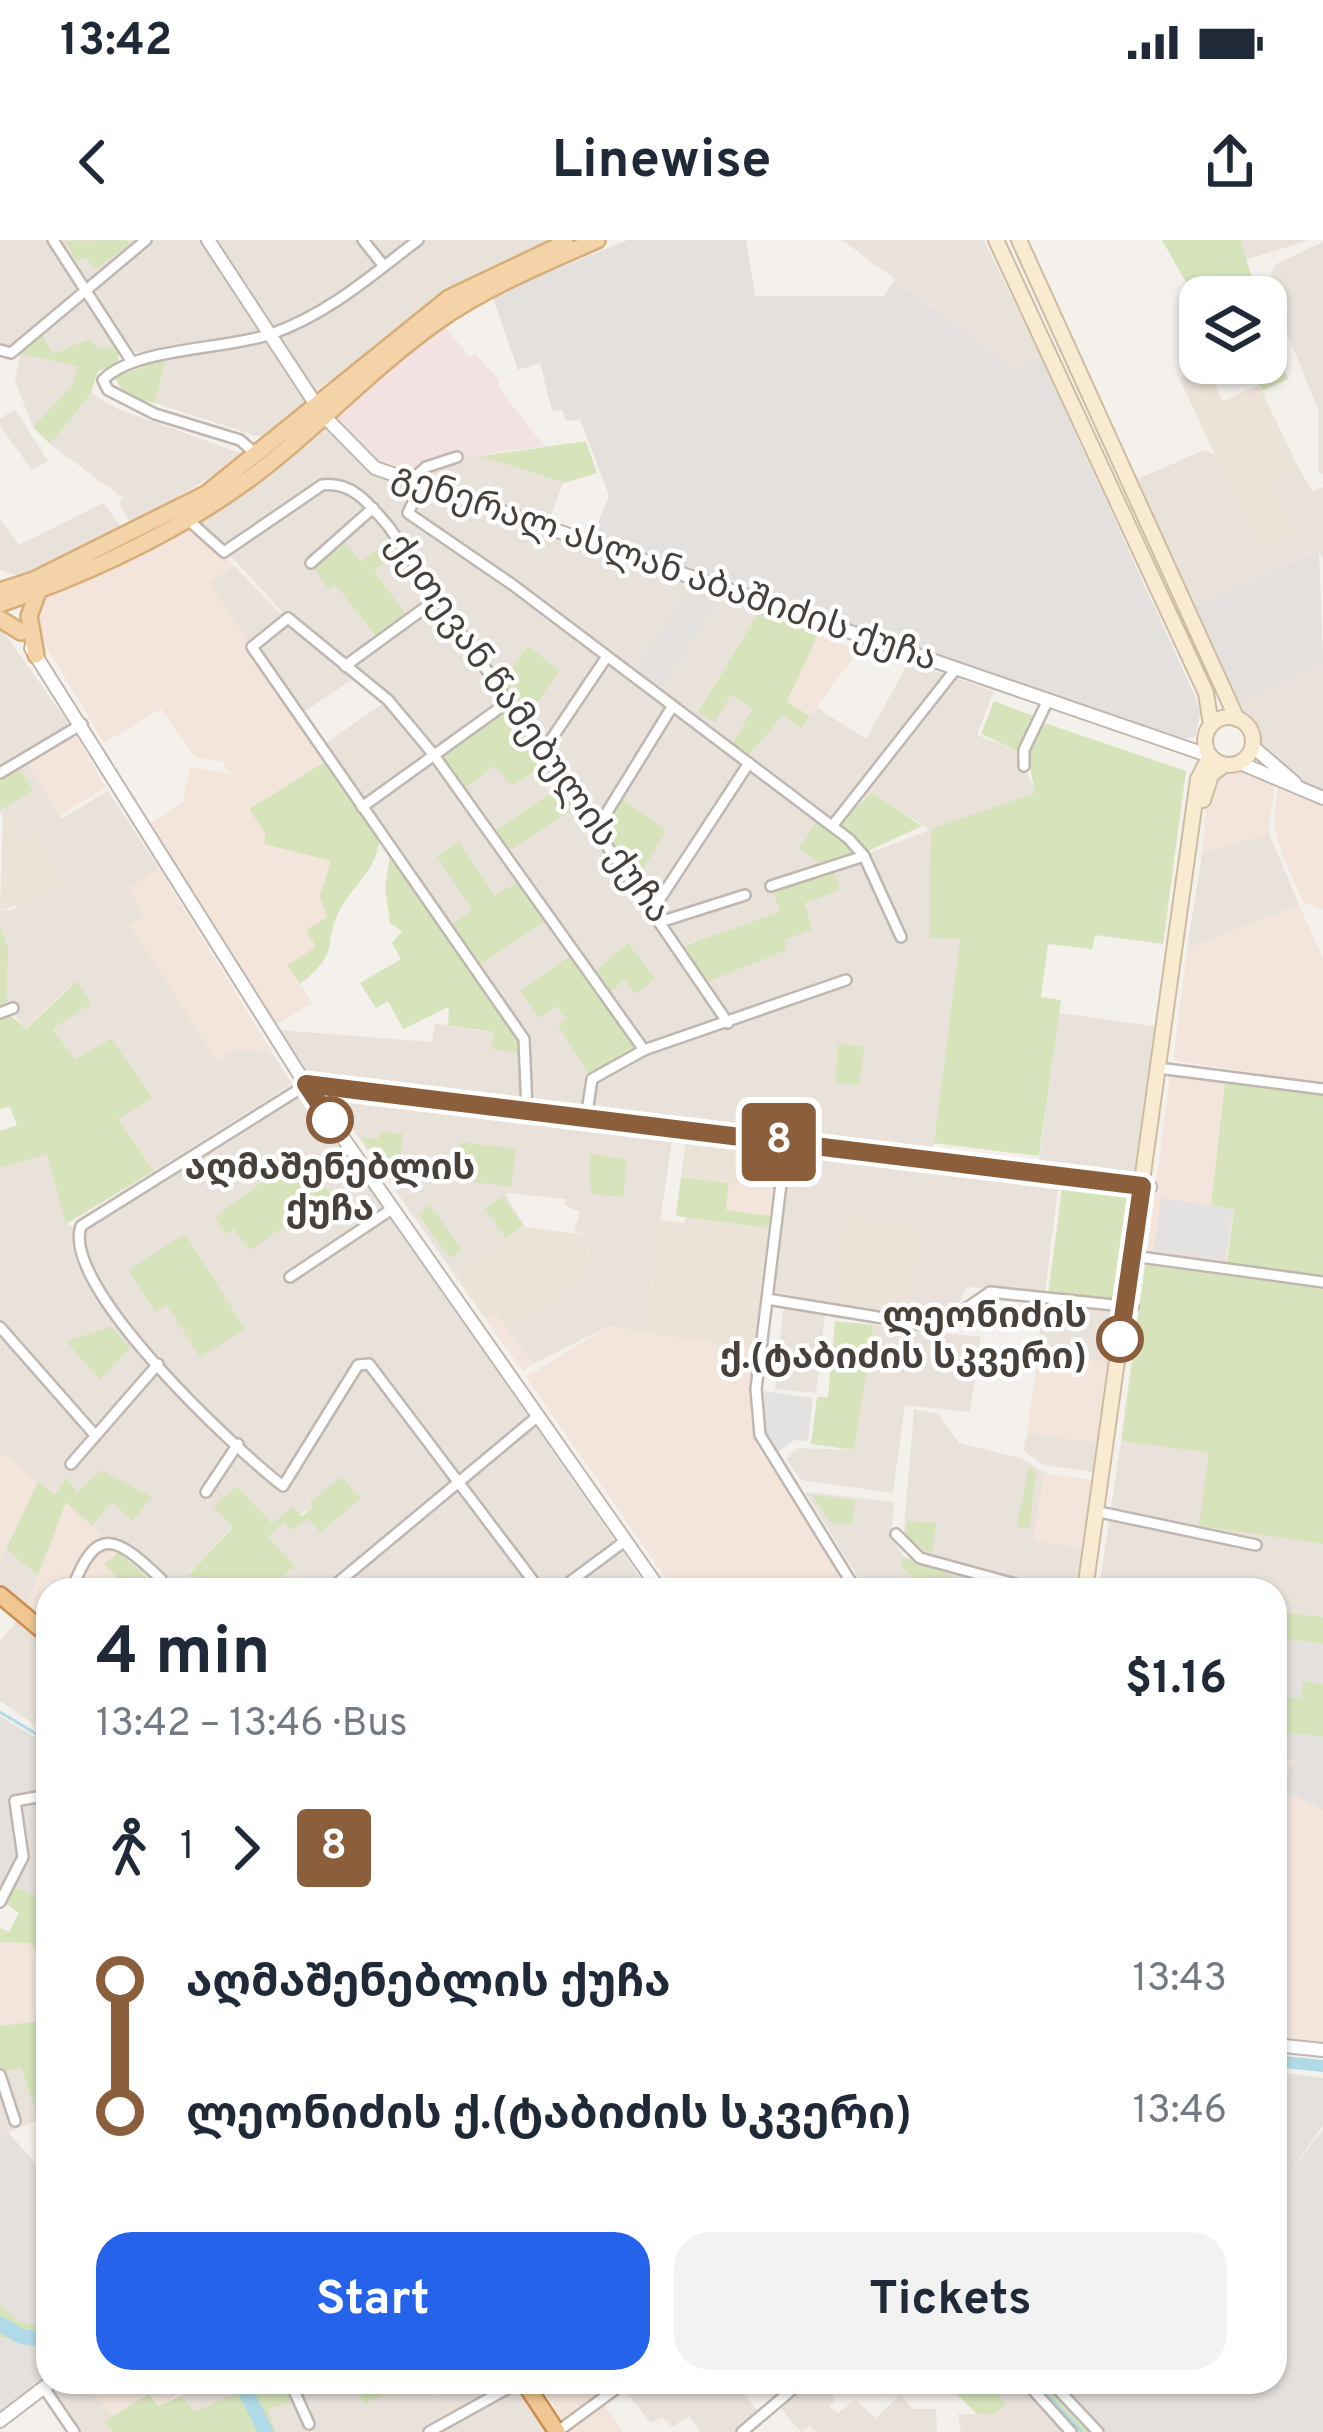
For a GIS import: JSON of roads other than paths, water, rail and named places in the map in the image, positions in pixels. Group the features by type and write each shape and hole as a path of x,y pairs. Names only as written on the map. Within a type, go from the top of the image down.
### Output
{"highway":[{"path":"0,1595 36,1625"},
{"path":"530,2394 557,2432"}],"main road":[{"path":"0,573 36,585 186,518 248,480 319,409 449,298 572,240"},
{"path":"21,632 1,603 206,494 452,311 598,240"},
{"path":"996,240 1206,693 1210,756 1198,779 1092,1578"},
{"path":"1019,240 1238,719 1250,730 1252,746 1211,775 1204,797 1092,1578"},
{"path":"36,585 29,616 36,655"},
{"path":"1208,732 1238,719"},
{"path":"1210,756 1232,764"}],"street":[{"path":"53,240 133,362"},
{"path":"5,351 146,240"},
{"name":"გენერალ ასლან აბაშიძის ქუჩა","path":"208,240 319,409 375,468 1210,756"},
{"path":"363,240 382,265"},
{"path":"258,456 240,440 155,414 104,386 108,374 133,362 219,349 270,334 329,309 418,240"},
{"path":"389,527 409,513 415,484 426,467 457,457"},
{"name":"ქეთევან წამებულის ქუჩა","path":"186,518 224,552 322,485 348,487 373,508 728,1023"},
{"path":"311,563 373,508"},
{"path":"409,513 832,825 864,856 901,937"},
{"path":"345,665 437,598"},
{"path":"527,1111 524,1039 252,647 288,618 388,700 434,755 644,1051"},
{"path":"21,632 306,1084 651,1578"},
{"path":"542,753 606,658"},
{"path":"832,825 955,670"},
{"path":"362,807 508,702"},
{"path":"1024,766 1024,750 1047,702"},
{"path":"596,830 672,707"},
{"path":"0,773 82,724"},
{"name":"გენერალ ასლან აბაშიძის ქუჩა","path":"1154,739 1198,745 1208,732"},
{"path":"1252,746 1271,766 1317,796"},
{"path":"652,911 749,763"},
{"path":"1232,764 1317,796"},
{"path":"771,886 864,856"},
{"path":"660,922 745,895"},
{"path":"586,1119 592,1079 644,1051 846,980"},
{"path":"0,1013 13,1008"},
{"path":"1166,1070 1323,1089"},
{"path":"531,1578 366,1362 358,1365 286,1485 238,1444 110,1314 94,1285 77,1229 306,1084 1146,1186"},
{"path":"786,1143 756,1389 760,1436 849,1578"},
{"path":"290,1277 392,1208"},
{"path":"1140,1257 1323,1282"},
{"path":"767,1299 926,1325 945,1323 989,1292 1129,1306"},
{"path":"0,1327 95,1435"},
{"path":"71,1464 158,1364"},
{"path":"342,1578 538,1416"},
{"path":"206,1492 238,1444"},
{"path":"1104,1513 1256,1545"},
{"path":"896,1534 920,1558 993,1578"},
{"path":"575,1578 625,1541"},
{"path":"77,1578 87,1553 103,1543 124,1544 160,1578"},
{"path":"0,1902 23,1857 15,1801 36,1797"},
{"path":"1287,2046 1323,2050"},
{"path":"0,2075 15,2121"},
{"path":"0,2421 36,2394"},
{"path":"53,2394 74,2432"},
{"path":"295,2394 309,2424"},
{"path":"429,2432 500,2394"},
{"path":"557,2432 609,2394"},
{"path":"742,2432 787,2394"},
{"path":"1037,2394 1071,2432"},
{"path":"1062,2394 1098,2432"}],"water":[{"path":"1287,2056 1323,2060 1323,2072 1287,2068"}],"waterway":[{"path":"0,1712 36,1734"},
{"path":"0,2324 36,2339"},
{"path":"247,2394 266,2432"},
{"path":"1047,2394 1082,2432"}],"place":[{"name":"აღმაშენებლის ქუჩა","path":"330,1120"},
{"name":"ლეონიძის ქ.(ტაბიძის სკვერი)","path":"1120,1339"}]}
